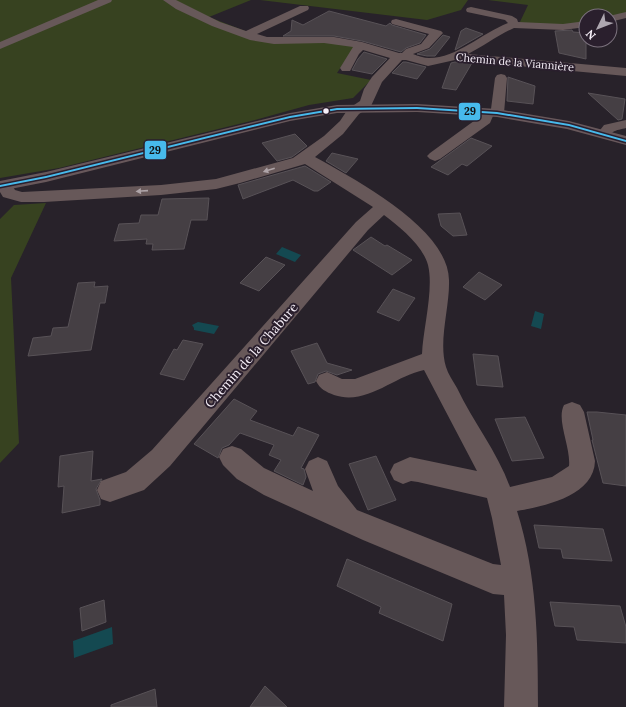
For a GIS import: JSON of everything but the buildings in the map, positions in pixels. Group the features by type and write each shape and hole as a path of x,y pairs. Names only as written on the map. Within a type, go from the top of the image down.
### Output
{"main road":[{"path":"2,186 66,172 290,117 319,112 359,108 417,108 492,113 540,119 626,140"}],"street":[{"path":"0,46 106,0"},
{"name":"Chemin de la Viannière","path":"168,0 208,21 247,35 276,41 325,40 404,55 428,62 455,56 626,72"},
{"path":"247,35 304,8"},
{"path":"471,10 508,18 513,21 513,25"},
{"path":"2,186 9,193 21,196 44,197 161,190 216,184 306,158 332,136 352,116 353,112 366,103 371,89 377,80 404,55 425,46 437,34 435,32 396,22"},
{"path":"455,56 457,53 478,45 503,29 513,25 563,27 578,25"},
{"path":"404,55 406,45 410,38 419,29"},
{"path":"346,68 352,55 361,46"},
{"path":"435,156 485,120 492,113 501,78"},
{"path":"604,134 609,128 626,124"},
{"path":"306,158 384,208 403,222 422,240 435,258 439,276 434,366 447,394 490,469 513,546 518,582 523,649 521,707"},
{"name":"Chemin de la Chabure","path":"110,490 135,481 161,458 362,226 384,208"},
{"path":"327,381 339,388 349,390 418,363 434,360"},
{"path":"402,472 418,470 499,495 526,496 562,486 578,474 582,466 582,458 572,412"},
{"path":"232,457 240,466 256,478 338,515 493,579 518,582"},
{"path":"318,469 328,494 336,507 338,515"}],"green space":[{"path":"0,0 251,0 209,17 258,36 284,40 324,42 355,46 337,73 371,80 353,98 309,105 255,120 59,168 0,178"},
{"path":"260,0 468,0 461,10 427,20"},
{"path":"488,0 626,0 626,13 618,14 618,8 578,8 578,23 568,25 519,24 528,5"},
{"path":"46,203 11,278 19,443 0,463 0,219 14,205"}],"water":[{"path":"282,247 301,255 295,262 276,254"},
{"path":"535,311 544,314 541,329 531,326"},
{"path":"198,322 219,326 214,334 194,330 192,325"},
{"path":"112,627 113,644 74,658 73,641"}],"transit line":[{"name":"29","path":"0,186 46,177 290,117 337,109 417,108 497,113 569,125 626,141"}]}
